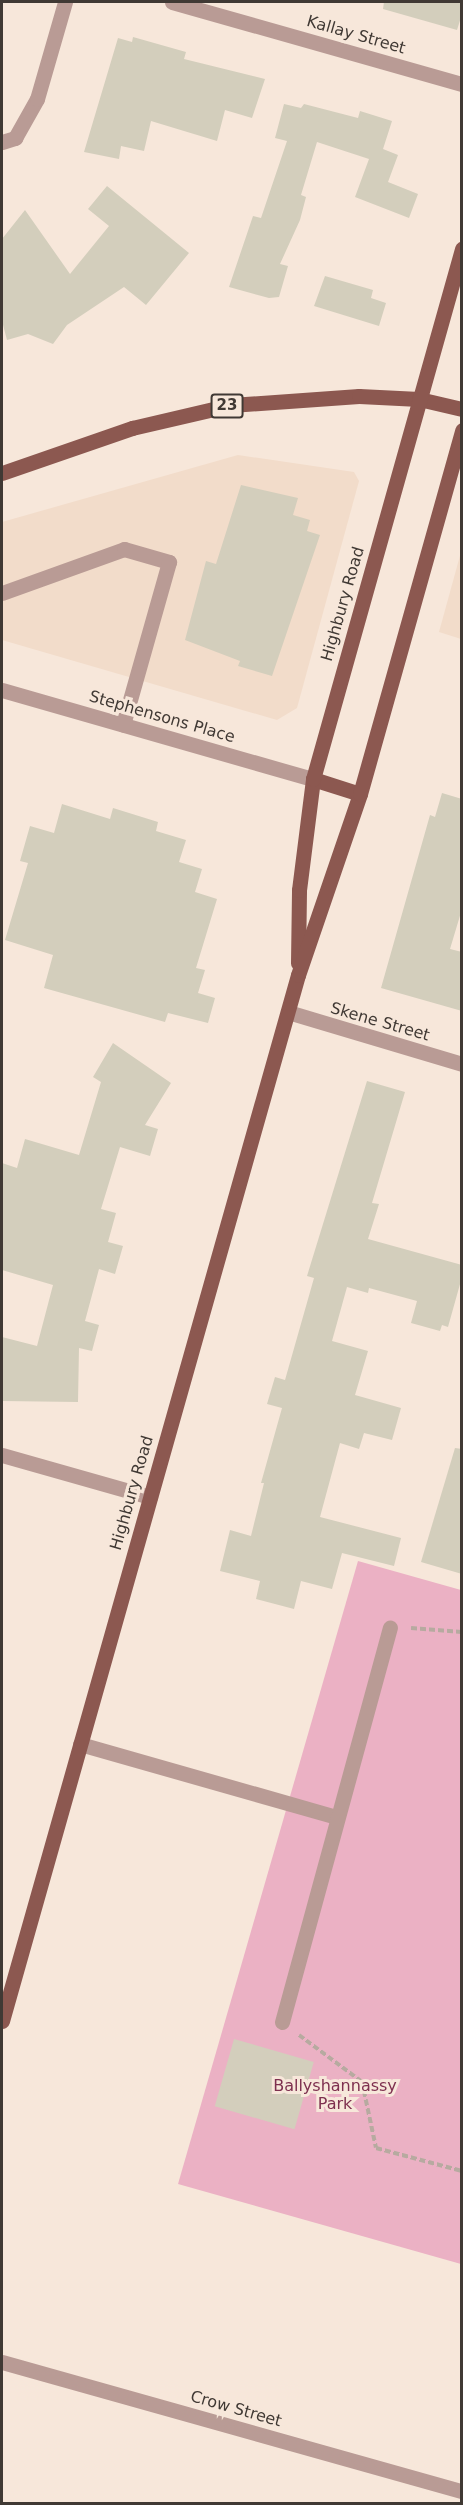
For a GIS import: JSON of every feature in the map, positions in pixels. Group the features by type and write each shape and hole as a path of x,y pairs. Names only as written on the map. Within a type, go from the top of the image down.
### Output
{"main road":[{"name":"Highbury Road","path":"298,975 299,890 313,779 462,249"},
{"name":"23","path":"2,473 132,428 231,405 359,396 419,399 462,409"},
{"name":"Highbury Road","path":"2,2021 298,975 360,794 462,430"},
{"path":"313,779 360,794"}],"street":[{"path":"8,140 38,99 66,2"},
{"name":"Kallay Street","path":"172,2 462,84"},
{"path":"2,593 124,549 169,562 123,724"},
{"name":"Stephensons Place","path":"2,690 313,779"},
{"name":"Skene Street","path":"288,1012 462,1065"},
{"path":"2,1455 150,1497"},
{"path":"282,2022 390,1627"},
{"path":"80,1744 337,1817"},
{"name":"Crow Street","path":"2,2362 462,2492"}],"path":[{"path":"390,1627 462,1632"},
{"path":"282,2022 362,2082 376,2148 462,2171"}],"shaded area":[{"path":"238,455 354,472 359,481 297,708 277,720 2,640 2,522"},
{"path":"461,552 461,639 439,632"}],"green space":[{"name":"Ballyshannassy Park","path":"358,1561 461,1590 461,2264 178,2184"}],"building":[{"path":"384,2 462,2 462,14 457,30 383,9"},
{"path":"133,37 186,52 184,59 265,79 252,118 225,110 217,141 151,121 144,151 121,146 119,159 84,152 118,38 132,42"},
{"path":"284,104 301,108 304,104 358,118 360,111 392,121 383,149 398,155 388,182 418,194 409,218 355,197 369,159 317,142 301,195 306,197 300,220 280,264 288,266 279,297 269,298 229,287 253,216 261,218 287,141 275,138"},
{"path":"107,186 189,253 146,305 124,287 67,325 53,344 28,334 7,340 2,321 2,239 25,210 70,274 109,226 88,209"},
{"path":"325,276 373,290 371,298 386,303 379,326 314,306"},
{"path":"241,485 298,498 293,515 310,520 307,531 320,535 272,676 238,666 240,661 185,640 206,561 216,564"},
{"path":"442,793 462,799 462,909 450,949 462,952 462,1011 381,988 430,815 435,817"},
{"path":"62,804 110,819 113,808 158,822 156,831 186,840 179,862 202,869 195,892 217,899 196,968 205,970 198,993 215,998 208,1023 168,1013 165,1022 44,988 53,955 5,940 28,863 20,861 30,826 54,833"},
{"path":"113,1043 171,1083 145,1125 158,1129 150,1156 120,1147 101,1209 116,1213 108,1242 123,1246 115,1274 99,1269 85,1321 99,1325 92,1351 79,1348 78,1402 2,1401 2,1337 37,1346 53,1285 2,1270 2,1163 17,1168 25,1139 79,1155 101,1082 93,1077"},
{"path":"367,1081 405,1092 372,1203 379,1204 368,1239 462,1265 462,1277 448,1327 442,1325 440,1331 411,1323 417,1301 369,1288 368,1293 347,1287 332,1341 368,1351 355,1395 401,1408 392,1440 364,1433 359,1449 340,1443 320,1517 401,1538 394,1566 342,1553 332,1589 301,1581 294,1609 256,1599 260,1581 220,1571 230,1530 251,1536 264,1483 261,1483 282,1408 267,1404 275,1377 285,1380 314,1278 307,1276"},
{"path":"455,1448 462,1449 462,1574 421,1562"},
{"path":"234,2039 314,2062 294,2129 215,2106"}]}
